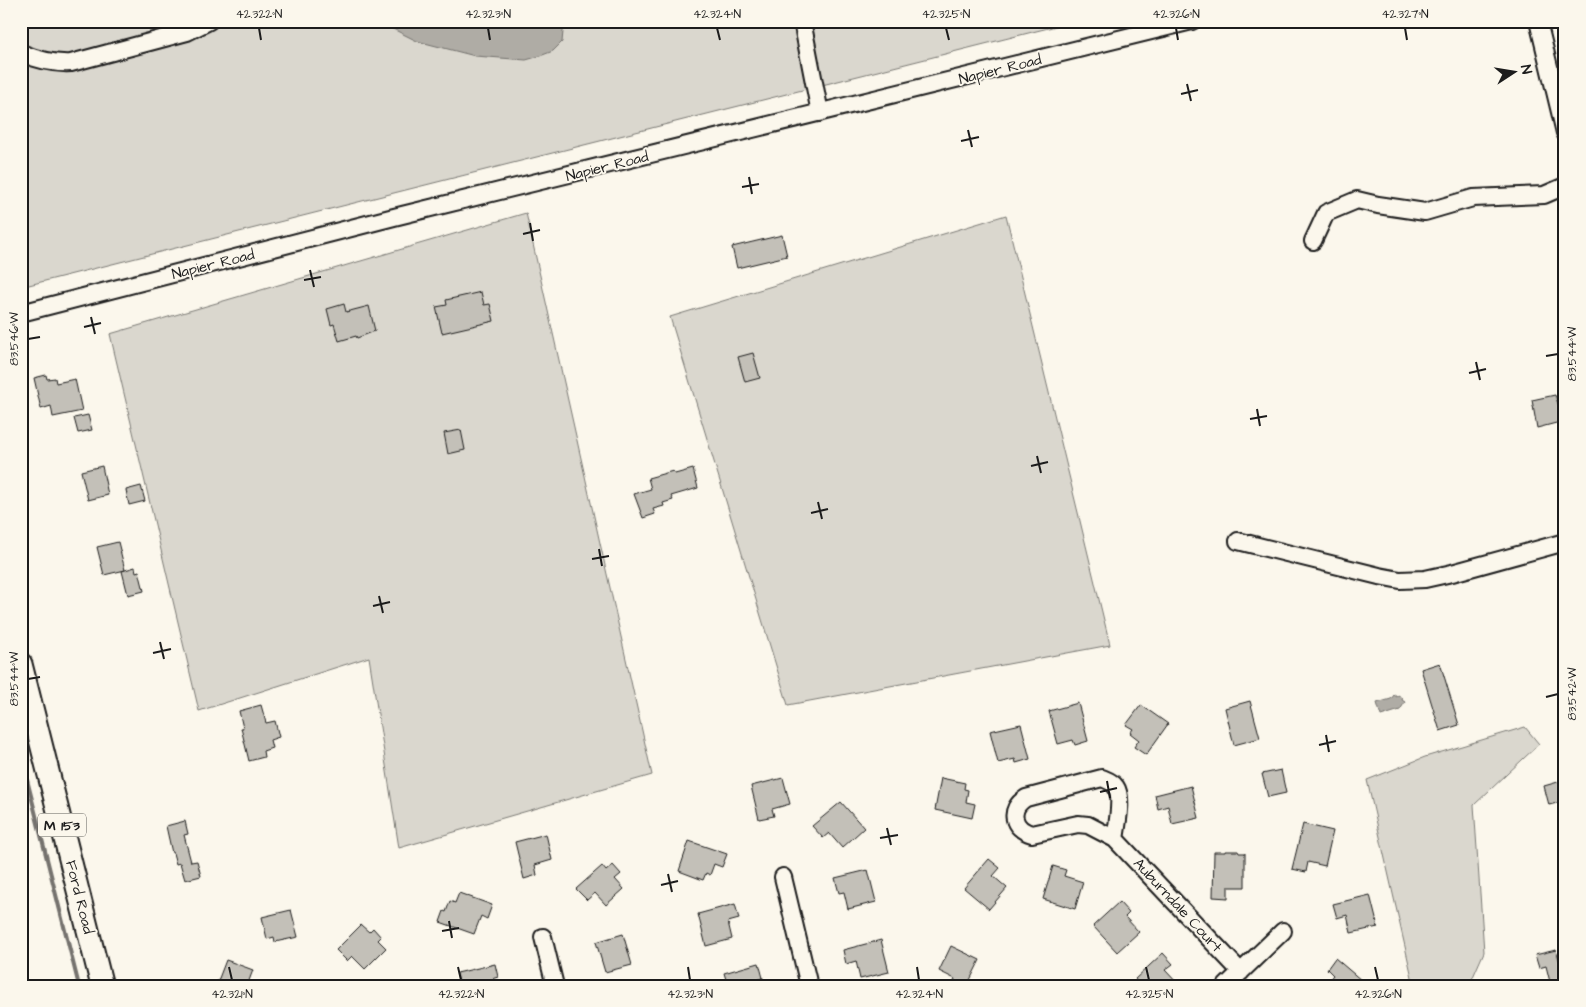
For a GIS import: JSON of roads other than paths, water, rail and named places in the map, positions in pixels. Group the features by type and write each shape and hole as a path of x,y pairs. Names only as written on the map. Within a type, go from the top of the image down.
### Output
{"main road":[{"name":"Ford Road","path":"21,664 102,986"}],"street":[{"path":"21,53 34,59 55,64 71,63 186,32 209,21"},
{"path":"802,21 820,114"},
{"name":"Napier Road","path":"21,312 394,217 820,114 1192,21"},
{"path":"1538,21 1565,134"},
{"path":"1313,241 1326,213 1357,200 1425,212 1473,198 1544,195 1565,186"},
{"path":"1238,541 1400,580 1426,579 1565,542"},
{"name":"Auburndale Court","path":"1115,839 1118,793 1116,787 1102,778 1026,798 1022,800 1016,809 1015,823 1025,832 1032,834 1078,824 1088,825 1115,839 1240,972"},
{"path":"782,877 809,986"},
{"path":"1226,986 1283,931"},
{"path":"543,937 556,986"}],"waterway":[{"path":"21,756 79,986"}]}
